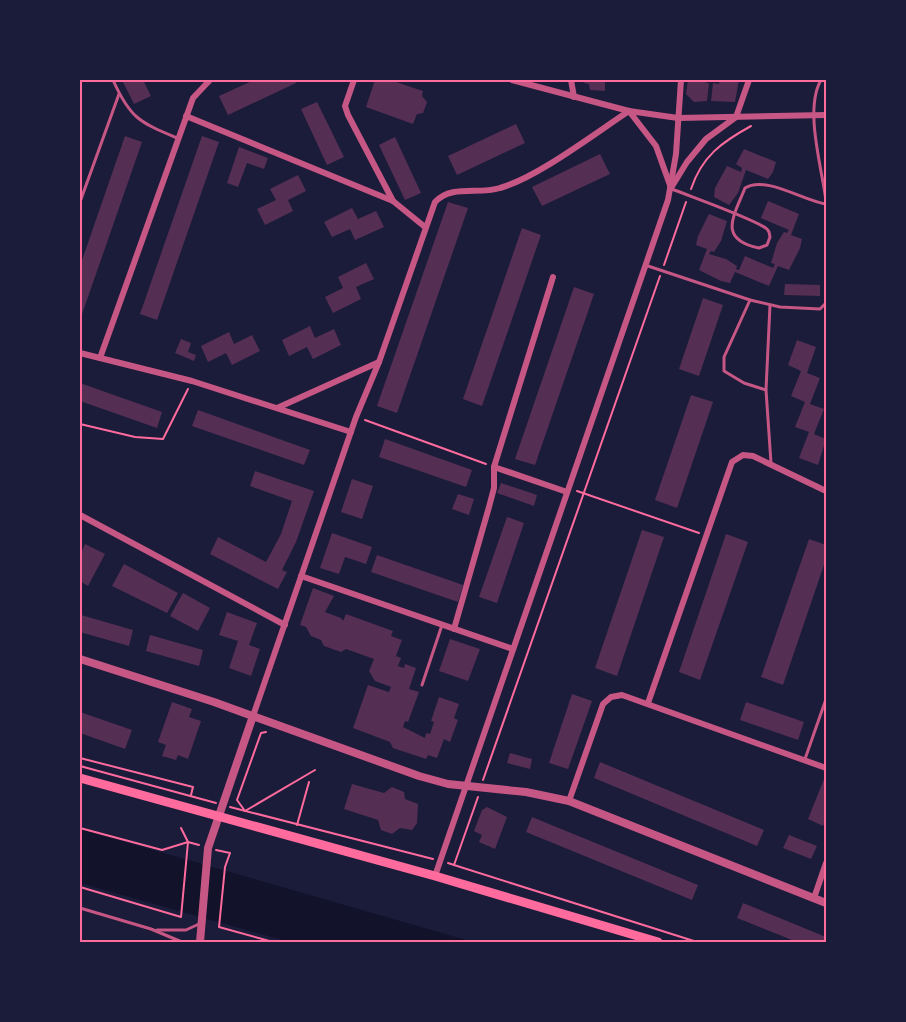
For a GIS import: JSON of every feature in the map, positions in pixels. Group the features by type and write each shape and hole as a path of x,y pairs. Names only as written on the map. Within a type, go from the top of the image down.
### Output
{"main road":[{"path":"80,778 220,819 435,876 658,942"}],"street":[{"path":"100,358 192,98 210,80"},
{"path":"354,80 345,106 393,201"},
{"path":"512,80 629,111 678,118 826,115"},
{"path":"571,80 574,97"},
{"path":"435,876 671,188 681,80"},
{"path":"671,188 687,162 706,139 736,117 749,80"},
{"path":"629,111 656,146 671,188"},
{"path":"200,942 208,848 220,819 356,417 379,362 435,202 442,194 451,191 501,188 520,180 629,111"},
{"path":"186,116 393,201 425,227"},
{"path":"454,629 491,498 494,466 553,278"},
{"path":"80,353 192,381 351,432"},
{"path":"276,408 379,362"},
{"path":"648,703 732,462 743,455 753,456 826,491"},
{"path":"494,466 568,490"},
{"path":"80,515 285,625"},
{"path":"301,576 513,649"},
{"path":"80,659 253,716 419,776 465,787 526,792 569,801 826,903"},
{"path":"569,801 603,704 611,697 622,695 826,768"},
{"path":"814,898 826,863"}],"lane":[{"path":"113,80 130,113 144,124 178,139"},
{"path":"671,188 688,196 734,215 766,229 770,237 767,245 755,248 738,240 731,228 734,215 746,188 750,185 778,188 813,202 826,203 813,115 817,87 821,80"},
{"path":"80,202 119,93"},
{"path":"645,265 770,305 814,310 820,309 826,303"},
{"path":"750,300 724,357 724,371 737,380 766,390"},
{"path":"770,305 766,390 771,465"},
{"path":"422,685 442,625"},
{"path":"805,759 826,699"},
{"path":"80,908 151,929 182,942"},
{"path":"151,929 186,930 201,923"}],"path":[{"path":"454,865 688,196 702,163 715,148 751,126"},
{"path":"80,424 135,437 163,439 192,381"},
{"path":"356,417 494,466"},
{"path":"568,490 585,493 706,536"},
{"path":"245,812 237,800 261,733 266,732"},
{"path":"80,758 193,787 189,799"},
{"path":"80,766 245,812 440,861 697,942"},
{"path":"245,812 315,770"},
{"path":"297,825 309,782"},
{"path":"80,828 162,850 188,842"},
{"path":"80,887 182,918 188,842 181,828"},
{"path":"230,853 225,867 219,927 273,942"}],"shaded area":[{"path":"80,829 473,942 289,942 80,883"}],"building":[{"path":"122,80 143,80 151,96 134,104"},
{"path":"254,80 294,80 296,83 228,115 219,96"},
{"path":"375,80 390,80 423,91 422,96 427,102 423,113 417,114 413,124 366,107"},
{"path":"583,80 605,80 605,91 590,90 589,84 584,83"},
{"path":"688,80 706,80 706,83 709,83 707,101 694,102 686,94"},
{"path":"719,80 739,80 735,102 711,101 713,83 719,84"},
{"path":"317,102 344,157 327,165 301,109"},
{"path":"516,124 525,143 457,175 448,156"},
{"path":"125,136 142,142 80,320 80,266"},
{"path":"202,136 219,142 157,320 140,314"},
{"path":"395,137 421,193 405,200 379,145"},
{"path":"239,147 268,158 264,169 247,163 238,187 227,183"},
{"path":"744,149 776,162 768,179 746,170 738,193 729,205 714,197 715,188 727,166 741,172 742,168 736,164"},
{"path":"600,154 610,174 542,206 532,187"},
{"path":"298,175 306,191 288,200 293,211 265,225 257,209 276,200 270,189"},
{"path":"768,201 799,214 791,235 802,239 789,270 778,266 769,286 735,272 730,283 699,270 707,249 696,245 709,214 727,221 721,241 714,252 711,251 709,254 726,259 739,270 745,256 773,268 775,264 771,263 777,243 784,232 787,233 789,230 761,218"},
{"path":"448,202 468,208 397,413 377,406"},
{"path":"352,208 358,219 376,211 384,227 355,240 350,229 332,237 324,222"},
{"path":"522,228 541,235 482,406 463,399"},
{"path":"366,263 374,279 356,287 361,299 333,313 325,297 343,288 338,277"},
{"path":"785,284 820,285 820,296 784,295"},
{"path":"574,287 594,294 535,465 515,459"},
{"path":"703,298 723,305 699,376 679,369"},
{"path":"310,326 315,338 334,329 341,345 313,359 307,347 289,356 282,340"},
{"path":"229,332 234,344 252,335 260,351 232,365 226,353 208,362 201,346"},
{"path":"181,339 191,343 188,352 196,355 194,361 175,353"},
{"path":"797,340 816,347 807,373 820,378 810,404 824,409 814,434 826,439 818,465 799,458 809,432 795,427 805,402 791,396 801,371 788,365"},
{"path":"80,383 162,412 157,428 80,401"},
{"path":"691,395 713,402 677,508 655,500"},
{"path":"198,410 310,450 304,465 192,426"},
{"path":"385,439 472,470 466,487 379,457"},
{"path":"255,471 314,491 296,542 282,570 287,572 278,589 210,554 218,537 266,562 281,534 292,501 250,486"},
{"path":"352,479 373,486 362,519 341,512"},
{"path":"501,483 537,495 534,506 497,493"},
{"path":"458,494 474,499 469,515 452,509"},
{"path":"507,517 524,523 497,603 479,597"},
{"path":"642,530 664,537 617,676 595,668"},
{"path":"332,533 372,547 366,564 345,557 339,574 320,568"},
{"path":"726,534 748,542 700,680 679,672"},
{"path":"809,539 826,545 826,559 783,685 761,677"},
{"path":"85,544 105,554 88,586 80,581 80,555"},
{"path":"377,555 463,585 458,602 371,572"},
{"path":"124,564 178,593 167,613 112,586"},
{"path":"313,588 334,596 325,612 343,621 346,614 393,631 391,636 402,640 396,656 401,658 398,666 404,668 405,664 416,668 409,689 419,692 408,722 405,721 403,727 425,738 426,733 430,734 434,722 431,721 439,697 459,704 454,718 458,720 450,742 444,739 437,758 428,755 426,759 393,748 390,742 353,728 368,685 389,692 391,687 375,681 369,671 374,659 346,649 341,652 324,646 321,640 311,636 306,627 300,625"},
{"path":"183,593 210,608 198,631 170,616"},
{"path":"227,612 257,623 249,645 260,649 251,676 229,668 238,641 219,635"},
{"path":"81,615 133,630 129,646 80,632"},
{"path":"150,635 203,650 199,666 146,651"},
{"path":"450,639 480,649 468,681 439,671"},
{"path":"572,694 592,701 568,769 549,763"},
{"path":"172,702 192,709 189,717 201,721 188,759 178,755 176,760 162,756 166,745 158,742"},
{"path":"746,702 804,722 798,740 740,720"},
{"path":"80,712 132,730 125,749 80,733"},
{"path":"510,753 532,759 530,769 507,763"},
{"path":"600,762 764,830 757,846 594,778"},
{"path":"824,779 826,819 823,826 808,819"},
{"path":"352,784 384,793 392,787 404,792 405,799 418,804 417,823 412,830 400,828 392,834 381,830 378,820 344,809"},
{"path":"487,807 507,817 495,849 479,842 482,835 474,831 482,810"},
{"path":"532,817 698,885 692,900 526,832"},
{"path":"789,835 817,846 811,859 783,848"},
{"path":"743,903 826,937 826,942 797,942 737,918"}]}
